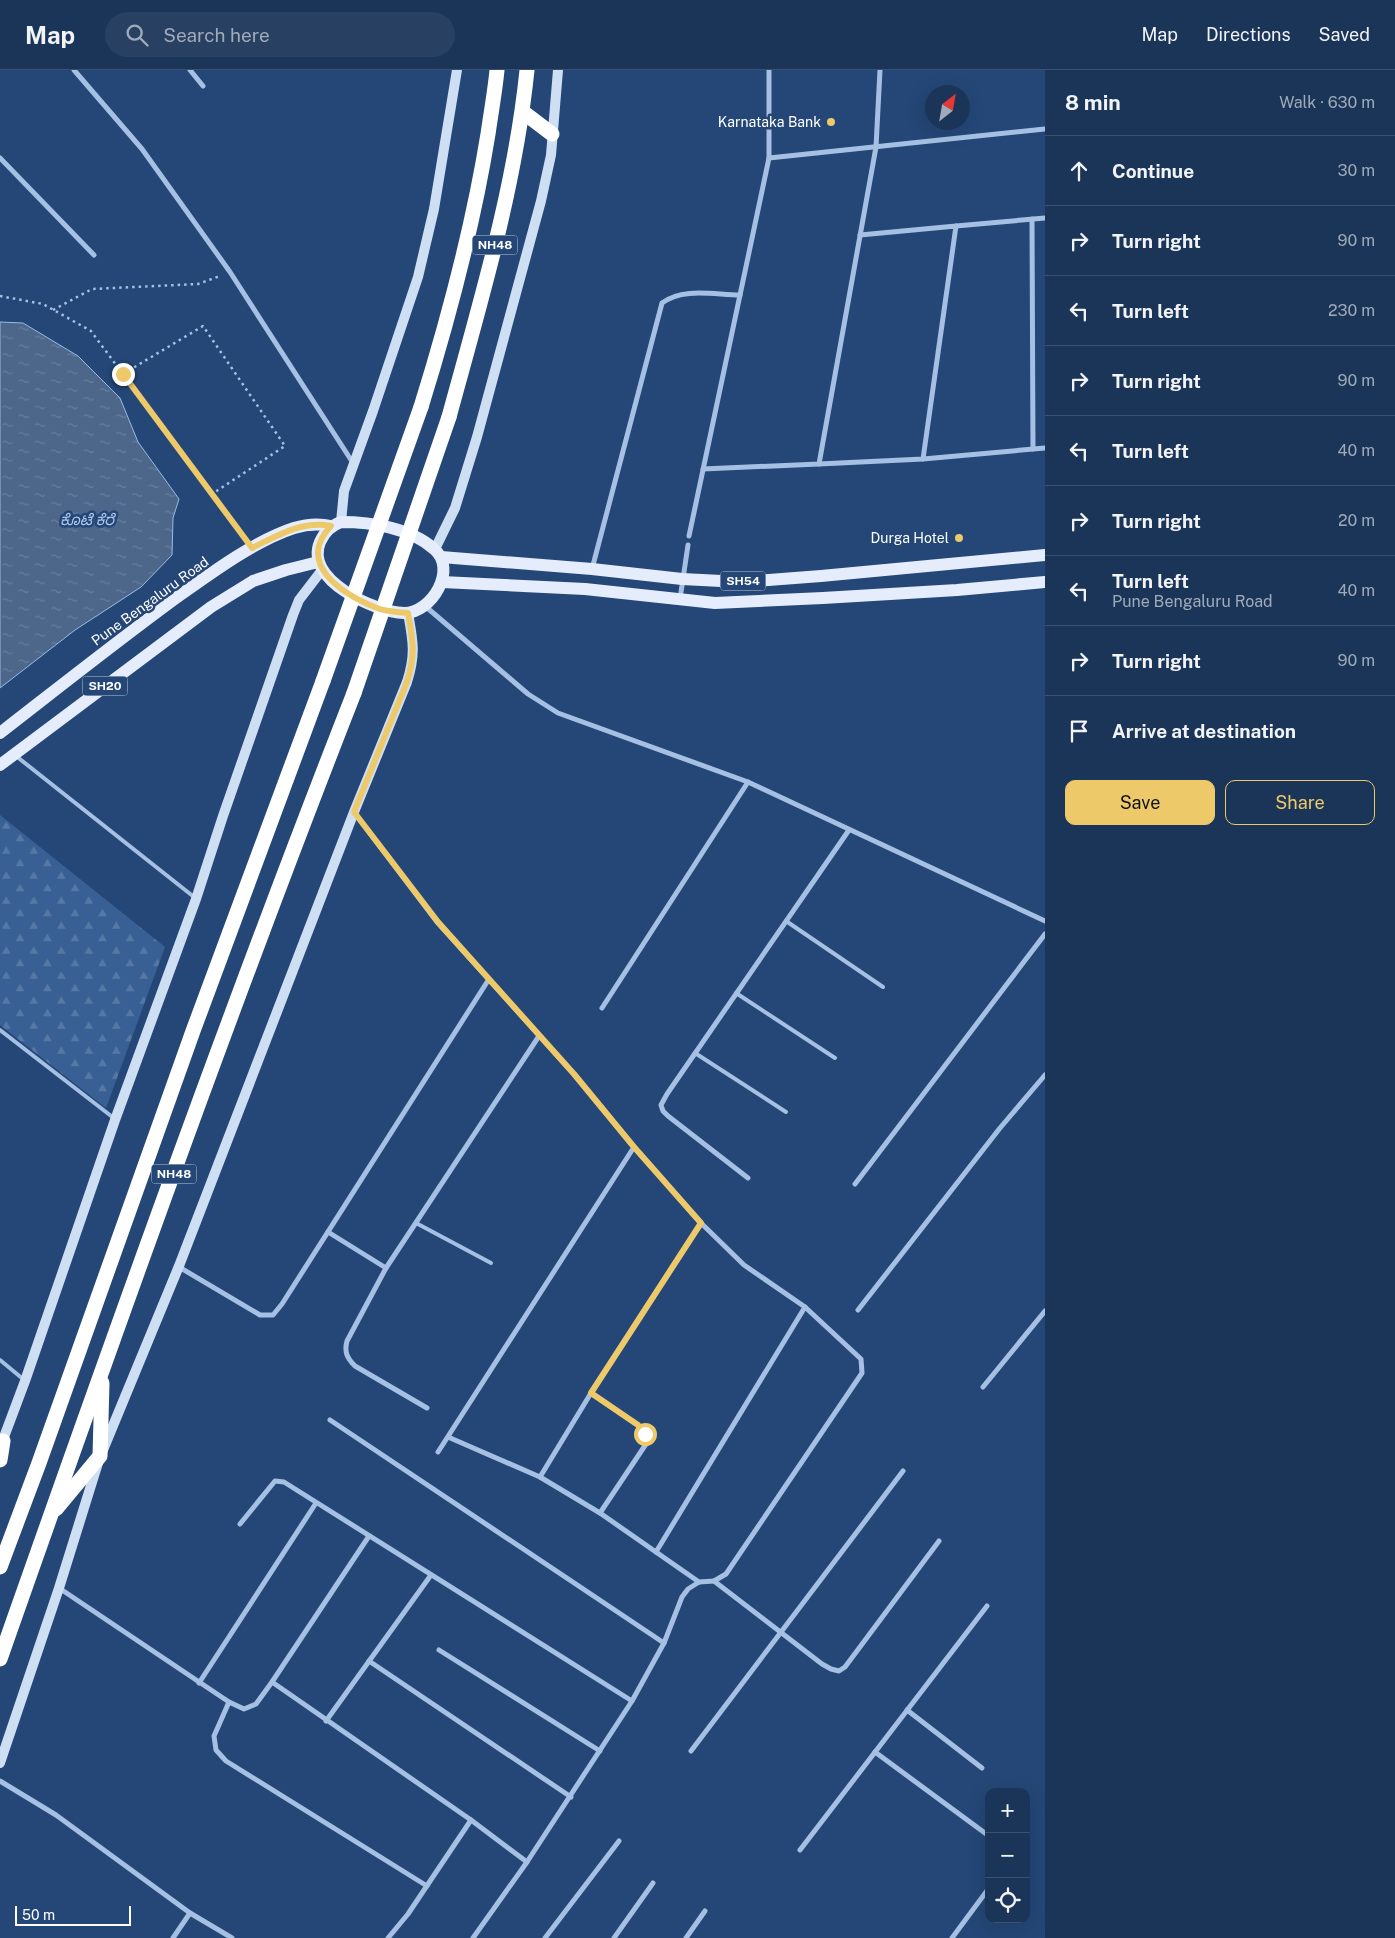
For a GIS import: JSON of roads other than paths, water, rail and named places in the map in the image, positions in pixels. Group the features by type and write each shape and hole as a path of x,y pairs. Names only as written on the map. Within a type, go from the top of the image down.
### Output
{"highway":[{"name":"NH48","path":"0,1567 421,407 448,321 467,242 481,174 498,70"},
{"name":"NH48","path":"0,1658 102,1371 281,880 354,692 450,417 491,264 523,112 527,70"},
{"path":"523,112 552,134"},
{"path":"50,1516 100,1456 102,1371"},
{"path":"0,1460 1,1445"}],"main road":[{"path":"357,522 413,535 438,553 444,564 442,582 436,594 424,606 408,613 378,609 343,590 320,566 317,551 326,532 336,524 357,522"},
{"name":"Pune Bengaluru Road","path":"0,733 201,580 252,548 292,528 319,524 336,524"},
{"name":"SH54","path":"438,553 682,579 741,582 1045,555"},
{"name":"SH20","path":"0,765 211,607 237,590 273,574 320,566"},
{"path":"821,576 823,598"},
{"name":"SH54","path":"442,582 585,589 715,603 957,590 1045,582"}],"street":[{"path":"74,70 142,149 230,272 353,463"},
{"path":"190,70 203,86"},
{"path":"336,524 344,490 418,277 434,209 457,70"},
{"path":"438,553 455,508 477,437 546,178 551,156 558,70"},
{"path":"689,536 769,158 769,70"},
{"path":"819,464 876,147 880,70"},
{"path":"769,158 1045,129"},
{"path":"0,158 94,256"},
{"path":"860,235 1045,218"},
{"path":"1032,219 1033,449"},
{"path":"923,459 956,226"},
{"path":"592,569 662,303 682,293 740,296"},
{"path":"703,469 923,459 1045,448"},
{"path":"680,600 688,545"},
{"path":"1,1445 115,1120 196,898 296,608 320,566"},
{"path":"424,606 528,694 558,713 748,782 1045,921"},
{"path":"0,1763 59,1588 100,1456 178,1266 354,812 407,682 413,663 414,646 408,613"},
{"path":"602,1008 748,782"},
{"path":"354,812 438,922 574,1074 634,1147 701,1223 744,1264 805,1307 861,1359 862,1373 726,1574 714,1581 700,1582 688,1589 682,1597 664,1643 632,1700 571,1797 472,1938"},
{"path":"748,1178 663,1111 661,1105 849,830"},
{"path":"856,1184 1045,934"},
{"path":"178,1266 260,1315 273,1315 282,1304 489,979"},
{"path":"427,1408 355,1366 348,1359 345,1350 346,1341 386,1268 540,1036"},
{"path":"858,1310 1000,1128 1045,1075"},
{"path":"438,1452 634,1147"},
{"path":"540,1477 591,1393 701,1223"},
{"path":"328,1232 386,1268"},
{"path":"656,1552 805,1307"},
{"path":"983,1387 1045,1311"},
{"path":"591,1393 638,1425 645,1434 646,1444 600,1513"},
{"path":"330,1420 664,1643"},
{"path":"448,1438 540,1477 600,1513 700,1582"},
{"path":"691,1751 903,1470"},
{"path":"240,1524 275,1481 284,1482 632,1700"},
{"path":"199,1683 316,1503"},
{"path":"59,1588 199,1683 244,1709 256,1704 370,1536"},
{"path":"714,1581 822,1664 830,1669 840,1671 845,1667 939,1541"},
{"path":"326,1721 431,1574"},
{"path":"800,1850 987,1606"},
{"path":"439,1650 600,1751"},
{"path":"369,1661 571,1797"},
{"path":"272,1682 471,1820 527,1862"},
{"path":"229,1702 214,1736 216,1750 226,1761 427,1886"},
{"path":"907,1710 982,1768"},
{"path":"875,1752 985,1833"},
{"path":"0,1782 56,1815 190,1913 232,1938"},
{"path":"388,1938 408,1914 471,1820"},
{"path":"545,1938 619,1841"},
{"path":"614,1938 653,1883"},
{"path":"952,1938 985,1893"},
{"path":"686,1938 705,1911"},
{"path":"173,1938 190,1913"}],"lane":[{"path":"15,755 196,898"},
{"path":"786,921 883,987"},
{"path":"736,993 835,1058"},
{"path":"0,1030 115,1120"},
{"path":"695,1053 786,1112"},
{"path":"416,1223 491,1263"},
{"path":"0,1360 25,1381"}],"water":[{"name":"ಕೊಟೆ ಕೆರೆ","path":"0,322 23,323 78,356 120,398 138,442 179,499 173,518 172,555 141,587 75,630 0,688"}],"place":[{"name":"Karnataka Bank","path":"831,122"},
{"name":"Durga Hotel","path":"959,538"}]}
